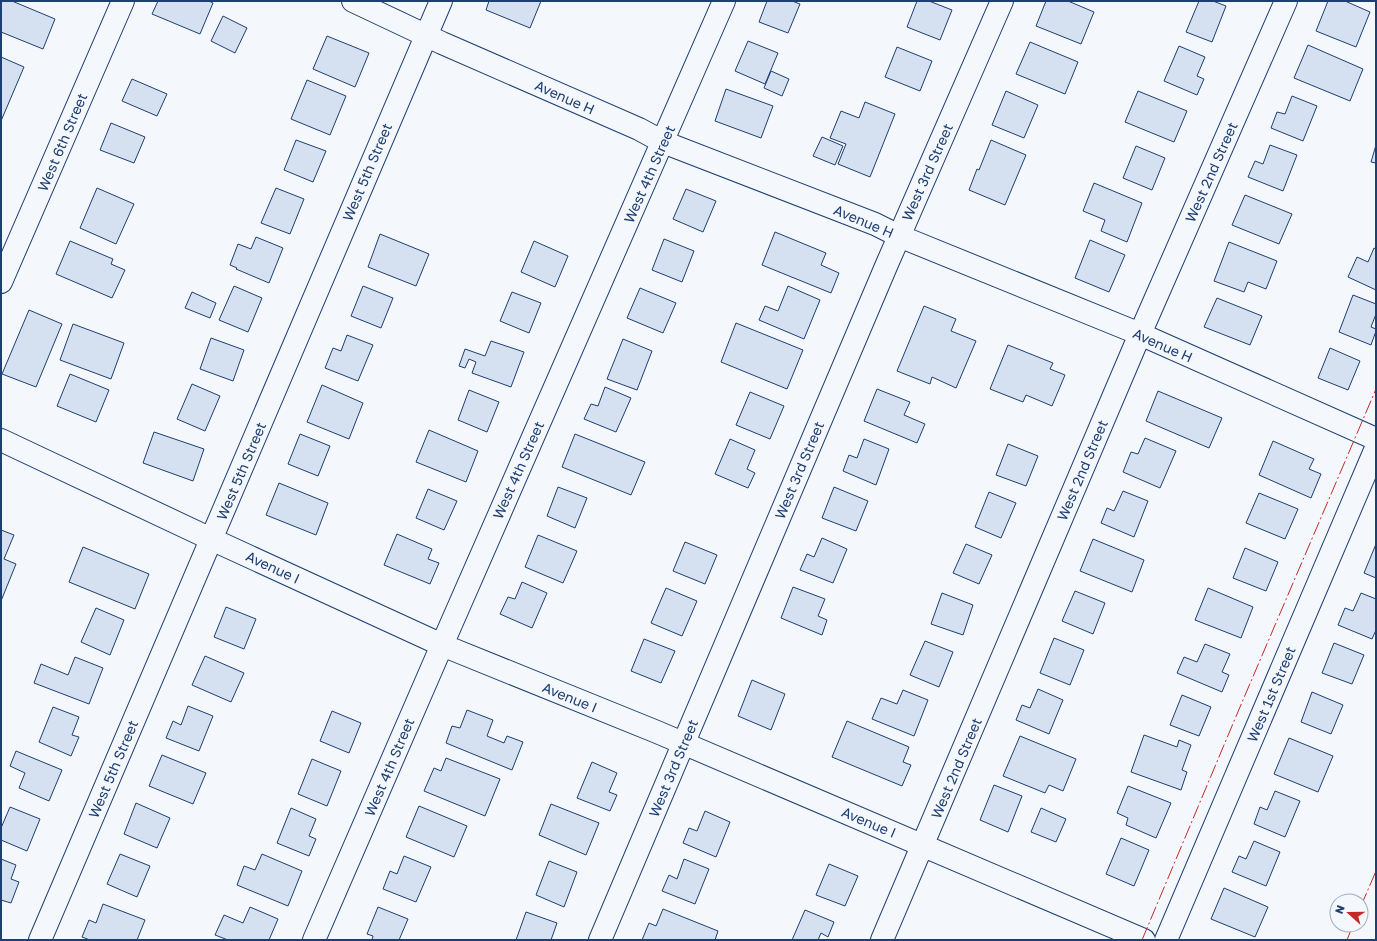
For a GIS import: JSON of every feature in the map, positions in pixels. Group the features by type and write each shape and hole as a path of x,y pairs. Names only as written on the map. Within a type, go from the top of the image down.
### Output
{"street":[{"name":"West 6th Street","path":"1,282 123,1"},
{"name":"Avenue H","path":"353,1 426,36 639,129 662,142 875,224 899,236 1140,334 1376,439"},
{"name":"West 5th Street","path":"40,940 441,1"},
{"name":"West 4th Street","path":"314,940 724,1"},
{"name":"West 3rd Street","path":"600,940 899,236 1002,1"},
{"name":"West 2nd Street","path":"882,940 1140,334 1286,1"},
{"name":"Avenue I","path":"1,440 211,539 442,645 683,744 1144,940"},
{"name":"West 1st Street","path":"1166,940 1376,448"}],"building":[{"path":"2,1 12,1 55,19 43,49 1,32"},
{"path":"158,1 209,1 213,3 200,34 152,14"},
{"path":"489,1 541,1 530,28 486,10"},
{"path":"767,1 792,1 800,4 788,33 759,22"},
{"path":"917,1 929,1 952,10 940,40 907,27"},
{"path":"1046,1 1068,1 1094,12 1081,44 1036,26"},
{"path":"1199,1 1213,1 1226,6 1212,42 1186,32"},
{"path":"1328,1 1345,1 1370,12 1356,47 1316,31"},
{"path":"223,16 247,28 235,53 211,41"},
{"path":"327,36 369,53 355,87 313,69"},
{"path":"748,41 778,53 765,84 735,71"},
{"path":"1030,42 1078,62 1065,94 1016,74"},
{"path":"1308,45 1363,69 1350,101 1294,78"},
{"path":"1179,46 1205,57 1197,76 1204,79 1197,95 1164,81"},
{"path":"897,47 932,61 920,91 885,77"},
{"path":"1,57 24,67 1,121"},
{"path":"771,71 789,79 782,96 764,88"},
{"path":"132,79 167,94 157,116 122,101"},
{"path":"307,80 346,96 330,135 291,119"},
{"path":"726,89 773,106 761,138 715,121"},
{"path":"1006,91 1038,105 1024,138 992,125"},
{"path":"1138,91 1187,111 1174,142 1125,122"},
{"path":"1292,96 1317,106 1303,141 1271,128 1277,112 1285,114"},
{"path":"865,102 895,114 870,177 838,164 846,144 830,138 841,111 859,118"},
{"path":"111,123 145,137 134,163 100,150"},
{"path":"822,137 843,146 835,165 813,156"},
{"path":"296,140 326,151 313,182 284,170"},
{"path":"991,140 1026,155 1005,205 969,190"},
{"path":"1270,145 1297,155 1283,191 1248,177 1255,161 1263,164"},
{"path":"1376,145 1376,163 1371,162"},
{"path":"1136,146 1165,158 1152,190 1123,178"},
{"path":"1094,183 1142,203 1127,242 1101,231 1105,220 1083,211"},
{"path":"97,188 134,204 116,244 80,228"},
{"path":"276,188 304,199 290,234 261,223"},
{"path":"686,189 716,201 703,232 673,219"},
{"path":"1245,195 1292,214 1279,244 1232,225"},
{"path":"775,232 826,253 821,265 839,273 831,293 762,265"},
{"path":"380,234 429,254 416,286 368,267"},
{"path":"256,237 283,248 269,283 230,265 238,244 251,249"},
{"path":"664,239 694,251 682,282 652,270"},
{"path":"1090,240 1125,255 1109,292 1075,278"},
{"path":"70,241 113,259 111,264 125,270 112,298 56,274"},
{"path":"534,241 568,256 555,287 521,272"},
{"path":"1229,242 1277,261 1266,289 1248,282 1244,292 1214,281"},
{"path":"1374,248 1376,249 1376,290 1348,277 1357,257 1368,262"},
{"path":"234,286 262,298 248,332 219,320"},
{"path":"363,286 393,298 381,328 351,316"},
{"path":"788,286 820,300 804,339 759,320 765,306 778,311"},
{"path":"640,288 676,303 663,333 627,318"},
{"path":"192,292 216,303 210,318 185,308"},
{"path":"512,292 541,303 529,333 500,321"},
{"path":"1353,295 1376,304 1376,314 1371,327 1376,329 1376,331 1371,345 1339,332"},
{"path":"1217,298 1262,316 1250,345 1204,327"},
{"path":"924,306 956,319 951,331 976,341 956,388 932,377 930,384 897,371"},
{"path":"29,310 62,324 36,387 2,374"},
{"path":"736,323 803,350 787,389 721,362"},
{"path":"73,324 124,343 111,379 60,360"},
{"path":"347,335 373,345 358,381 325,368 333,348 341,351"},
{"path":"211,338 244,350 233,381 200,369"},
{"path":"623,339 652,351 637,390 607,379"},
{"path":"491,341 524,352 511,387 472,373 476,362 469,359 465,368 459,366 465,349 485,356"},
{"path":"1008,345 1053,363 1050,369 1065,375 1052,406 1026,395 1023,402 990,389"},
{"path":"1330,348 1360,361 1348,390 1318,378"},
{"path":"70,374 109,390 96,422 57,406"},
{"path":"192,384 220,396 205,431 177,419"},
{"path":"322,385 363,403 349,439 307,422"},
{"path":"605,387 631,398 616,432 584,419 591,404 598,406"},
{"path":"877,389 910,402 904,415 925,424 917,443 864,421"},
{"path":"469,390 499,402 487,432 458,420"},
{"path":"1158,391 1222,418 1209,448 1146,421"},
{"path":"750,392 784,406 770,439 736,425"},
{"path":"429,430 478,451 466,482 416,462"},
{"path":"154,432 204,449 193,481 143,463"},
{"path":"300,434 330,446 318,476 288,464"},
{"path":"575,434 645,462 631,495 562,467"},
{"path":"1145,438 1176,451 1160,488 1123,472 1131,452 1138,454"},
{"path":"730,439 755,450 747,469 755,473 748,488 715,474"},
{"path":"864,439 889,449 876,485 843,471 849,455 857,458"},
{"path":"1273,441 1314,459 1309,469 1321,474 1311,498 1259,475"},
{"path":"1008,444 1038,456 1026,486 996,475"},
{"path":"279,483 328,503 316,535 266,515"},
{"path":"558,487 587,498 575,528 547,516"},
{"path":"834,487 868,501 856,531 822,518"},
{"path":"428,489 457,501 444,530 416,518"},
{"path":"1123,491 1148,501 1134,537 1101,523 1107,508 1114,511"},
{"path":"989,492 1016,503 1001,538 975,527"},
{"path":"1259,493 1298,509 1285,539 1246,523"},
{"path":"1,530 14,535 4,559 16,564 1,601"},
{"path":"397,534 432,549 428,559 439,563 430,584 384,565"},
{"path":"538,535 577,551 563,583 525,567"},
{"path":"822,538 847,549 833,583 800,570 807,554 814,557"},
{"path":"1093,539 1144,560 1132,592 1080,571"},
{"path":"685,542 717,555 705,584 673,571"},
{"path":"966,544 992,555 979,584 953,573"},
{"path":"1376,544 1376,578 1364,573"},
{"path":"83,547 149,574 135,609 69,582"},
{"path":"1245,548 1278,562 1266,591 1233,578"},
{"path":"522,582 547,593 532,628 500,614 508,597 515,599"},
{"path":"793,587 825,599 818,616 827,620 822,635 781,618"},
{"path":"666,588 697,601 682,636 651,623"},
{"path":"1208,588 1253,607 1241,638 1195,620"},
{"path":"1075,591 1105,603 1093,634 1062,621"},
{"path":"942,593 973,605 963,635 931,624"},
{"path":"1361,593 1376,599 1376,630 1372,639 1338,625 1345,608 1353,611"},
{"path":"226,607 256,619 244,649 214,637"},
{"path":"96,608 124,620 110,655 81,642"},
{"path":"1054,638 1084,650 1070,685 1040,673"},
{"path":"644,639 675,651 661,683 631,671"},
{"path":"925,641 953,652 939,687 910,675"},
{"path":"1334,643 1364,655 1352,684 1322,673"},
{"path":"1205,644 1230,654 1222,672 1229,675 1222,692 1177,673 1184,657 1197,662"},
{"path":"205,656 244,673 231,702 192,685"},
{"path":"75,657 103,668 89,704 34,683 41,664 68,675"},
{"path":"752,680 785,694 771,730 738,716"},
{"path":"1038,689 1063,700 1049,734 1016,720 1022,705 1030,708"},
{"path":"903,690 928,700 914,736 872,719 881,698 897,704"},
{"path":"1312,692 1343,705 1331,734 1301,722"},
{"path":"1182,695 1211,707 1199,736 1170,725"},
{"path":"188,706 213,716 199,751 166,738 173,721 181,725"},
{"path":"53,707 79,717 72,735 79,737 71,756 39,742"},
{"path":"467,710 493,720 487,736 504,743 507,736 523,742 512,770 446,743 452,726 460,728"},
{"path":"332,711 361,723 349,753 320,741"},
{"path":"847,721 909,747 903,762 911,765 902,786 832,757"},
{"path":"1144,735 1177,747 1179,740 1191,745 1182,770 1187,772 1181,790 1131,772"},
{"path":"1020,736 1076,759 1063,791 1049,785 1045,793 1003,776"},
{"path":"1289,738 1333,756 1318,792 1274,774"},
{"path":"16,751 62,770 49,801 19,788 25,773 10,766"},
{"path":"162,755 206,773 193,804 149,786"},
{"path":"446,758 500,779 485,816 424,791 434,768 441,771"},
{"path":"312,759 341,771 327,806 298,794"},
{"path":"592,762 617,773 609,792 617,795 610,811 577,798"},
{"path":"994,785 1022,796 1008,832 980,820"},
{"path":"1128,786 1171,803 1156,838 1126,825 1128,818 1117,813"},
{"path":"1275,791 1300,801 1285,837 1254,824 1260,807 1267,810"},
{"path":"136,803 170,818 157,848 124,834"},
{"path":"551,804 599,823 586,855 539,835"},
{"path":"419,806 467,826 454,857 406,837"},
{"path":"10,807 40,819 27,851 1,840 1,828"},
{"path":"291,808 316,819 309,836 316,839 309,856 277,843"},
{"path":"1041,808 1066,819 1056,842 1031,832"},
{"path":"705,811 730,822 716,857 683,843 689,828 697,831"},
{"path":"1121,838 1149,850 1134,886 1106,874"},
{"path":"1254,841 1280,852 1266,886 1232,872 1239,856 1246,859"},
{"path":"120,854 150,866 137,897 107,884"},
{"path":"262,854 302,871 288,906 237,885 244,866 255,870"},
{"path":"404,856 431,867 416,902 383,889 390,871 397,874"},
{"path":"1,859 16,865 11,879 19,882 11,903 1,900"},
{"path":"684,859 709,869 695,904 662,891 669,875 677,879"},
{"path":"549,861 577,872 564,907 536,895"},
{"path":"829,864 858,876 845,906 816,895"},
{"path":"1224,888 1268,907 1255,937 1211,919"},
{"path":"103,904 145,920 137,940 90,940 82,937 89,920 96,923"},
{"path":"250,907 278,919 269,940 228,940 215,935 224,915 243,923"},
{"path":"378,907 408,919 399,940 372,940 373,936 367,934"},
{"path":"663,909 718,931 715,940 642,940 649,923 656,926"},
{"path":"805,910 834,922 828,937 821,933 818,940 792,940"},
{"path":"526,912 557,923 551,940 516,940"}],"power":[{"path":"1142,940 1376,389"},
{"path":"1367,893 1376,871"},
{"path":"1347,940 1350,933"}]}
